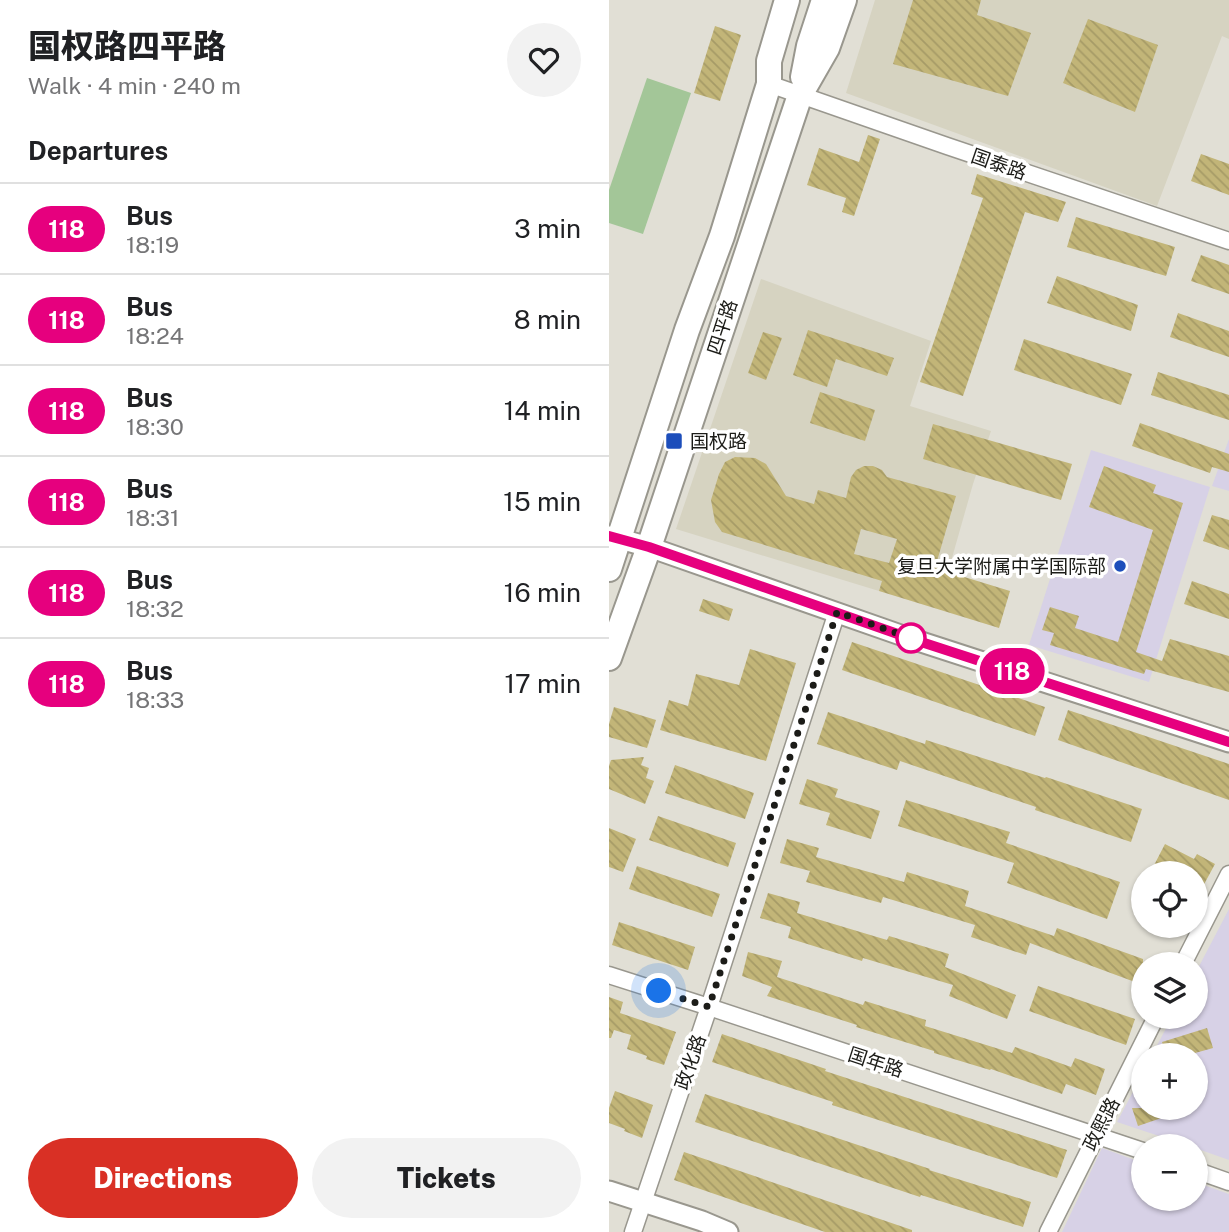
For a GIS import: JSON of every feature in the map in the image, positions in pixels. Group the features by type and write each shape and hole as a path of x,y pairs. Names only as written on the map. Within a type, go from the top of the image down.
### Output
{"main road":[{"name":"四平路","path":"609,569 614,538 722,236 769,84 769,61 787,0"},
{"path":"769,84 783,62 802,0"},
{"path":"800,95 809,46 824,0"},
{"name":"四平路","path":"609,657 649,547 800,95 827,48 844,0"}],"street":[{"name":"国泰路","path":"769,84 1229,241"},
{"path":"614,538 649,547 1229,742"},
{"name":"政化路","path":"633,1232 837,612"},
{"path":"1189,952 1229,874"},
{"name":"国年路","path":"609,975 1131,1147"},
{"name":"政熙路","path":"1048,1232 1150,1029"},
{"path":"1208,1175 1229,1182"},
{"path":"609,1191 728,1232"}],"shaded area":[{"path":"875,0 1229,0 1229,39 1222,36 1157,206 846,93"},
{"path":"761,279 931,341 910,406 991,431 948,572 879,591 676,529"},
{"path":"1229,439 1229,491 1212,486"},
{"name":"复旦大学附属中学国际部","path":"1091,450 1210,487 1149,682 1029,645"},
{"path":"1229,909 1229,1160 1208,1153 1208,1134 1153,1134 1117,1122 1131,1096 1131,1120 1208,1120 1208,1043 1158,1043 1166,1029 1208,1029 1207,952"},
{"path":"1102,1148 1131,1159 1131,1211 1208,1211 1208,1187 1229,1194 1229,1232 1062,1232"}],"green space":[{"path":"647,78 691,93 643,234 609,223 609,190"}],"building":[{"path":"913,0 981,0 977,15 1031,33 1008,96 893,64"},
{"path":"1088,19 1158,45 1135,112 1063,83"},
{"path":"715,26 741,35 720,101 694,93"},
{"path":"868,135 880,139 854,216 842,212 846,198 807,185 819,148 859,162"},
{"path":"1201,154 1229,164 1229,195 1191,181"},
{"path":"977,174 1066,202 1058,222 1025,212 963,396 920,382 983,198 971,194"},
{"path":"1076,217 1175,247 1166,276 1067,247"},
{"path":"1201,255 1229,265 1229,294 1191,281"},
{"path":"1057,276 1138,305 1131,331 1047,303"},
{"path":"1178,313 1229,331 1229,357 1170,337"},
{"path":"808,330 894,358 887,376 836,359 827,387 793,375"},
{"path":"763,332 782,338 766,380 748,373"},
{"path":"1024,339 1132,374 1121,405 1014,370"},
{"path":"1158,372 1229,395 1229,420 1151,395"},
{"path":"820,392 875,410 865,441 810,423"},
{"path":"1140,423 1229,454 1229,472 1212,467 1210,473 1132,446"},
{"path":"933,424 1072,464 1061,500 923,459"},
{"path":"735,457 755,458 766,464 786,496 814,504 818,490 846,498 851,477 856,470 864,466 882,470 887,477 956,496 935,568 1010,591 999,628 879,591 882,581 722,532 715,522 711,500 725,462","holes":["861,529 897,539 889,563 854,554"]},
{"path":"1104,466 1156,485 1153,493 1183,503 1136,652 1162,661 1170,639 1229,656 1229,692 1146,669 1144,674 1050,645 1054,633 1042,630 1050,607 1079,616 1075,628 1118,642 1153,530 1089,507"},
{"path":"1212,515 1229,520 1229,550 1203,541"},
{"path":"1192,581 1229,594 1229,619 1184,604"},
{"path":"703,599 733,609 729,621 699,611"},
{"path":"852,642 1045,707 1035,736 842,670"},
{"path":"750,649 796,663 766,761 660,730 669,700 688,706 696,674 739,685"},
{"path":"614,707 656,720 647,748 609,737 609,724"},
{"path":"1068,710 1229,764 1229,800 1058,740"},
{"path":"828,712 925,744 926,740 1046,777 1142,809 1131,842 900,761 897,770 817,744"},
{"path":"644,757 641,765 649,768 646,778 654,781 645,804 609,789 611,760"},
{"path":"675,765 754,793 745,819 665,793"},
{"path":"807,779 838,789 835,797 880,811 871,839 826,825 830,813 799,804"},
{"path":"906,800 1010,832 1006,843 1120,882 1107,919 1007,883 1014,863 898,826"},
{"path":"658,816 736,843 728,867 649,840"},
{"path":"609,828 636,839 623,872 609,867"},
{"path":"787,839 819,848 816,857 904,882 907,872 969,891 965,906 1054,936 1057,928 1131,955 1131,981 1030,943 1026,955 971,937 975,925 883,897 881,903 806,882 810,871 780,863"},
{"path":"1165,844 1194,859 1197,854 1215,864 1208,877 1208,861 1156,861"},
{"path":"637,866 720,894 712,917 629,889"},
{"path":"768,893 800,902 797,913 887,940 889,936 949,954 945,967 1016,995 1007,1019 949,996 953,985 788,938 791,927 760,918"},
{"path":"619,922 695,947 688,970 612,945"},
{"path":"748,952 782,961 777,977 863,1005 865,1001 926,1020 925,1026 1012,1053 1015,1047 1071,1067 1075,1058 1105,1069 1096,1095 1066,1084 1062,1094 767,996 772,987 742,976"},
{"path":"1038,986 1131,1018 1132,1029 1126,1045 1029,1011"},
{"path":"609,997 623,1002 620,1013 676,1032 664,1065 627,1049 631,1035 614,1030 609,1038"},
{"path":"1207,1029 1213,1048 1208,1049 1208,1043 1162,1042"},
{"path":"722,1034 826,1069 825,1071 1067,1150 1057,1178 832,1105 833,1102 712,1062"},
{"path":"615,1091 653,1105 642,1138 609,1123 609,1108"},
{"path":"705,1094 1031,1202 1023,1227 921,1195 920,1197 695,1122"},
{"path":"1136,1120 1156,1120 1138,1126"},
{"path":"684,1152 912,1232 825,1232 674,1180"}],"bus line":[{"name":"118","path":"609,536 649,547 912,639 1229,742"}],"place":[{"name":"国权路","path":"674,441"},
{"name":"复旦大学附属中学国际部","path":"1120,566"}],"route":[{"path":"659,991 709,1007 837,612 911,638"}]}
